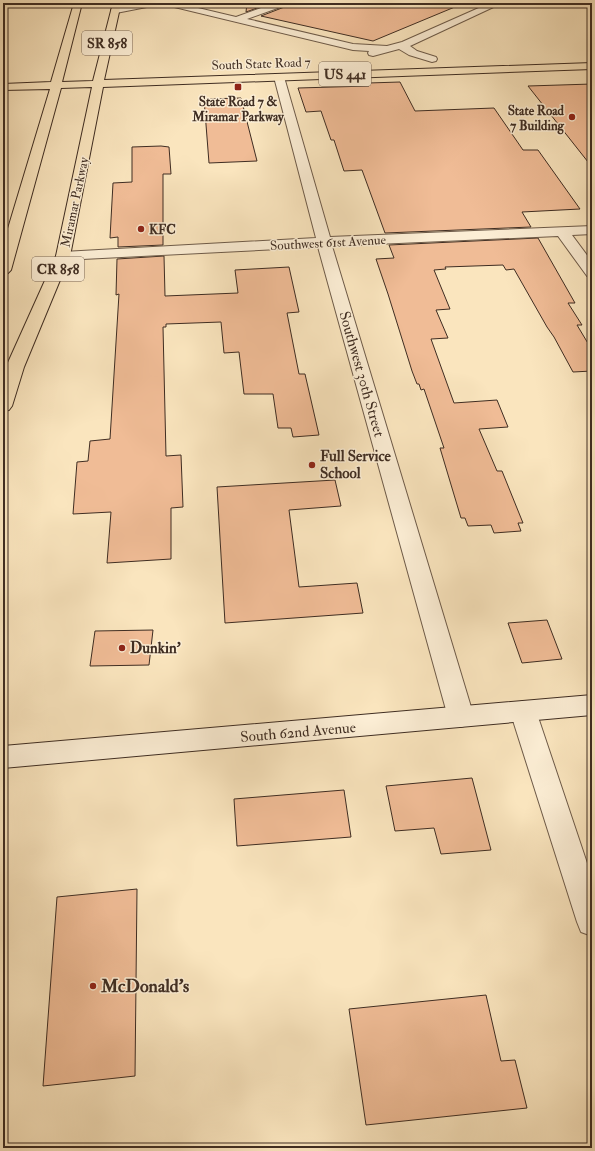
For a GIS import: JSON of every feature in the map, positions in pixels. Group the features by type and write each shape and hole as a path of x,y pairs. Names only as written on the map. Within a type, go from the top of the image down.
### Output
{"main road":[{"name":"SR 858","path":"56,85 56,71 78,3"},
{"name":"SR 858","path":"98,83 105,69 117,7"},
{"name":"US 441","path":"358,55 388,60"},
{"path":"402,60 436,58"},
{"name":"South State Road 7","path":"3,87 592,65"},
{"path":"87,70 105,69"},
{"path":"56,71 74,70"},
{"name":"Miramar Parkway","path":"3,406 15,367 63,256 98,83"},
{"path":"3,270 56,85"}],"street":[{"path":"117,7 158,3"},
{"path":"165,3 236,20 358,55 405,44 498,3"},
{"path":"236,20 284,3"},
{"path":"405,44 404,48 409,52 436,58"},
{"name":"Southwest 30th Street","path":"279,77 324,242 461,717"},
{"name":"Southwest 61st Avenue","path":"63,256 592,230"},
{"path":"562,231 592,273"},
{"name":"South 62nd Avenue","path":"3,758 592,705"},
{"path":"523,712 592,922"}],"building":[{"path":"247,3 271,3 246,12"},
{"path":"288,3 462,4 373,41 261,16 287,6"},
{"path":"400,82 415,111 494,108 523,150 538,150 580,209 522,212 531,227 385,233 362,170 344,171 334,140 331,140 321,111 306,112 298,88 369,86 368,83"},
{"name":"State Road 7 Building","path":"592,84 592,167 528,86"},
{"path":"241,98 257,161 209,163 204,99"},
{"path":"132,147 169,147 171,174 163,174 163,245 118,247 118,237 110,238 113,183 132,182"},
{"path":"538,238 575,303 568,303 582,325 577,325 592,350 592,371 573,372 514,269 506,270 503,265 445,267 446,269 434,270 450,309 436,310 448,338 431,339 454,403 497,400 508,427 479,429 497,471 502,471 523,523 518,523 521,531 494,533 491,525 468,526 465,518 461,518 440,448 444,448 424,389 421,390 419,384 417,384 412,371 376,259 394,258 389,245"},
{"path":"164,256 165,296 238,293 235,270 289,267 299,312 287,313 299,374 305,374 319,435 293,437 291,428 278,428 273,394 244,394 239,352 224,353 221,322 166,324 166,327 163,327 166,456 181,455 183,507 171,508 171,559 107,563 111,512 73,514 77,462 88,461 90,441 110,439 119,294 116,295 117,259"},
{"path":"335,480 341,506 289,510 299,587 357,583 363,613 225,623 217,487"},
{"path":"547,620 562,659 522,663 508,623"},
{"name":"Dunkin'","path":"153,630 149,665 90,666 95,631"},
{"path":"472,778 491,850 441,854 434,828 395,831 386,786"},
{"path":"344,790 351,837 237,846 234,799"},
{"name":"McDonald's","path":"137,889 135,1076 43,1086 57,897"},
{"path":"486,995 501,1061 515,1060 527,1108 366,1125 349,1009"}],"place":[{"name":"State Road 7 & Miramar Parkway","path":"238,87"},
{"name":"State Road 7 Building","path":"572,117"},
{"name":"KFC","path":"141,229"},
{"name":"Full Service School","path":"312,465"},
{"name":"Dunkin'","path":"122,648"},
{"name":"McDonald's","path":"93,986"}]}
